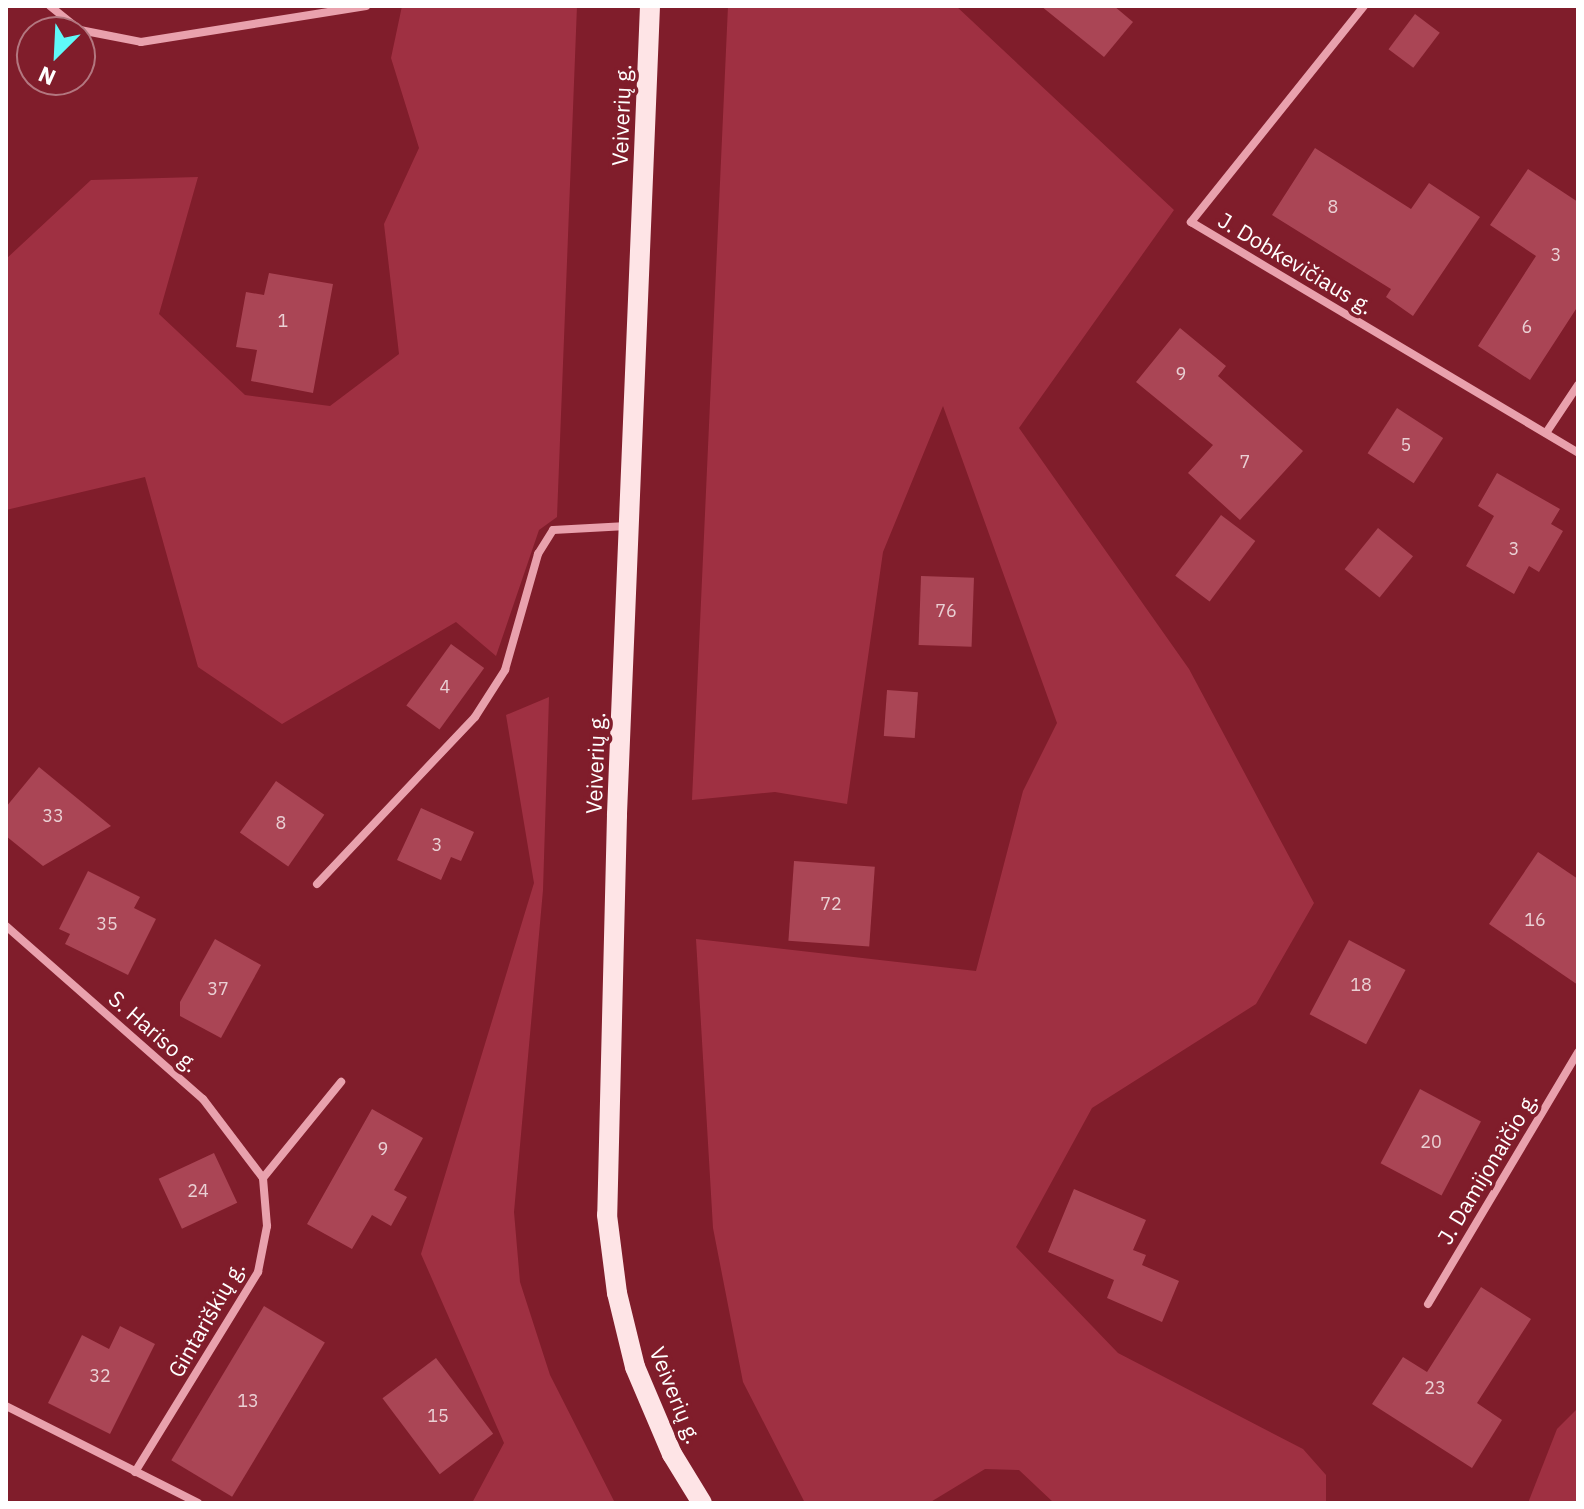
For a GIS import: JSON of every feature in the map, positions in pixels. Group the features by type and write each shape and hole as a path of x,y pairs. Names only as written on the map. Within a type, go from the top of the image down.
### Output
{"main road":[{"name":"Veiverių g.","path":"650,6 628,526 607,1215 617,1293 635,1367 672,1454 702,1503"}],"street":[{"path":"50,6 80,30 141,42 366,6"},
{"name":"J. Dobkevičiaus g.","path":"1364,6 1191,222 1578,453"},
{"path":"1546,433 1578,385"},
{"path":"317,884 475,717 505,670 538,554 553,530 628,526"},
{"name":"S. Hariso g.","path":"6,926 203,1099 263,1178"},
{"name":"J. Damijonaičio g.","path":"1428,1304 1578,1052"},
{"path":"263,1178 341,1082"},
{"name":"Gintariškių g.","path":"135,1472 258,1272 267,1226 263,1178"},
{"path":"6,1406 198,1503"}],"shaded area":[{"path":"402,6 577,6 557,517 539,530 496,656 456,622 282,724 198,667 145,477 6,510 6,259 91,180 198,177 159,314 245,395 330,406 399,354 384,224 419,148 391,58"},
{"path":"728,6 956,6 1174,210 1019,428 1189,669 1314,903 1256,1004 1092,1108 1016,1247 1118,1353 1303,1449 1326,1475 1326,1503 1054,1503 1019,1470 985,1469 929,1503 805,1503 743,1382 713,1228 696,939 976,971 1023,791 1057,723 943,406 883,552 847,804 775,792 692,800"},
{"path":"549,697 543,890 514,1212 520,1282 550,1375 615,1503 472,1503 504,1443 421,1254 534,883 506,715"},
{"path":"1578,1408 1578,1503 1528,1503 1557,1429"}],"building":[{"path":"1041,6 1114,6 1133,22 1104,57"},
{"path":"1415,14 1440,33 1413,68 1389,49"},
{"path":"1315,148 1411,209 1429,183 1480,217 1413,316 1386,297 1391,289 1272,215"},
{"path":"1528,169 1578,202 1578,306 1530,380 1478,346 1536,256 1490,225"},
{"path":"269,273 333,284 313,393 251,381 257,350 236,347 246,292 264,295"},
{"path":"1180,328 1226,366 1218,376 1303,451 1240,520 1188,473 1213,445 1136,382"},
{"path":"1397,408 1443,438 1414,483 1368,453"},
{"path":"1497,473 1560,509 1551,524 1563,531 1539,572 1529,566 1514,594 1466,566 1494,516 1478,506"},
{"path":"1221,515 1255,541 1210,602 1175,576"},
{"path":"1378,528 1413,556 1380,598 1345,569"},
{"path":"921,576 974,578 972,647 919,645"},
{"path":"451,644 484,668 439,730 406,705"},
{"path":"887,690 918,692 915,738 884,736"},
{"path":"39,767 111,826 43,866 6,836 6,807"},
{"path":"276,781 324,815 288,866 240,833"},
{"path":"421,808 474,832 461,861 451,857 441,880 397,860"},
{"path":"1538,852 1578,879 1578,985 1489,924"},
{"path":"794,861 875,867 869,946 788,941"},
{"path":"88,871 140,897 134,908 156,919 128,975 65,944 70,934 59,929"},
{"path":"215,939 261,965 221,1038 180,1016 180,1002"},
{"path":"1349,940 1406,970 1366,1044 1310,1014"},
{"path":"1420,1089 1481,1121 1441,1196 1381,1163"},
{"path":"372,1109 423,1138 394,1190 407,1197 391,1226 372,1215 352,1249 307,1224"},
{"path":"214,1153 237,1203 182,1229 159,1179"},
{"path":"1074,1189 1146,1220 1133,1250 1146,1255 1142,1265 1179,1281 1162,1322 1107,1298 1114,1280 1048,1252"},
{"path":"1481,1287 1531,1319 1477,1403 1502,1420 1472,1468 1372,1404 1403,1357 1427,1372"},
{"path":"264,1306 325,1343 232,1497 171,1460"},
{"path":"120,1326 155,1344 110,1434 48,1403 82,1335 109,1349"},
{"path":"436,1358 493,1434 440,1474 382,1398"}]}
